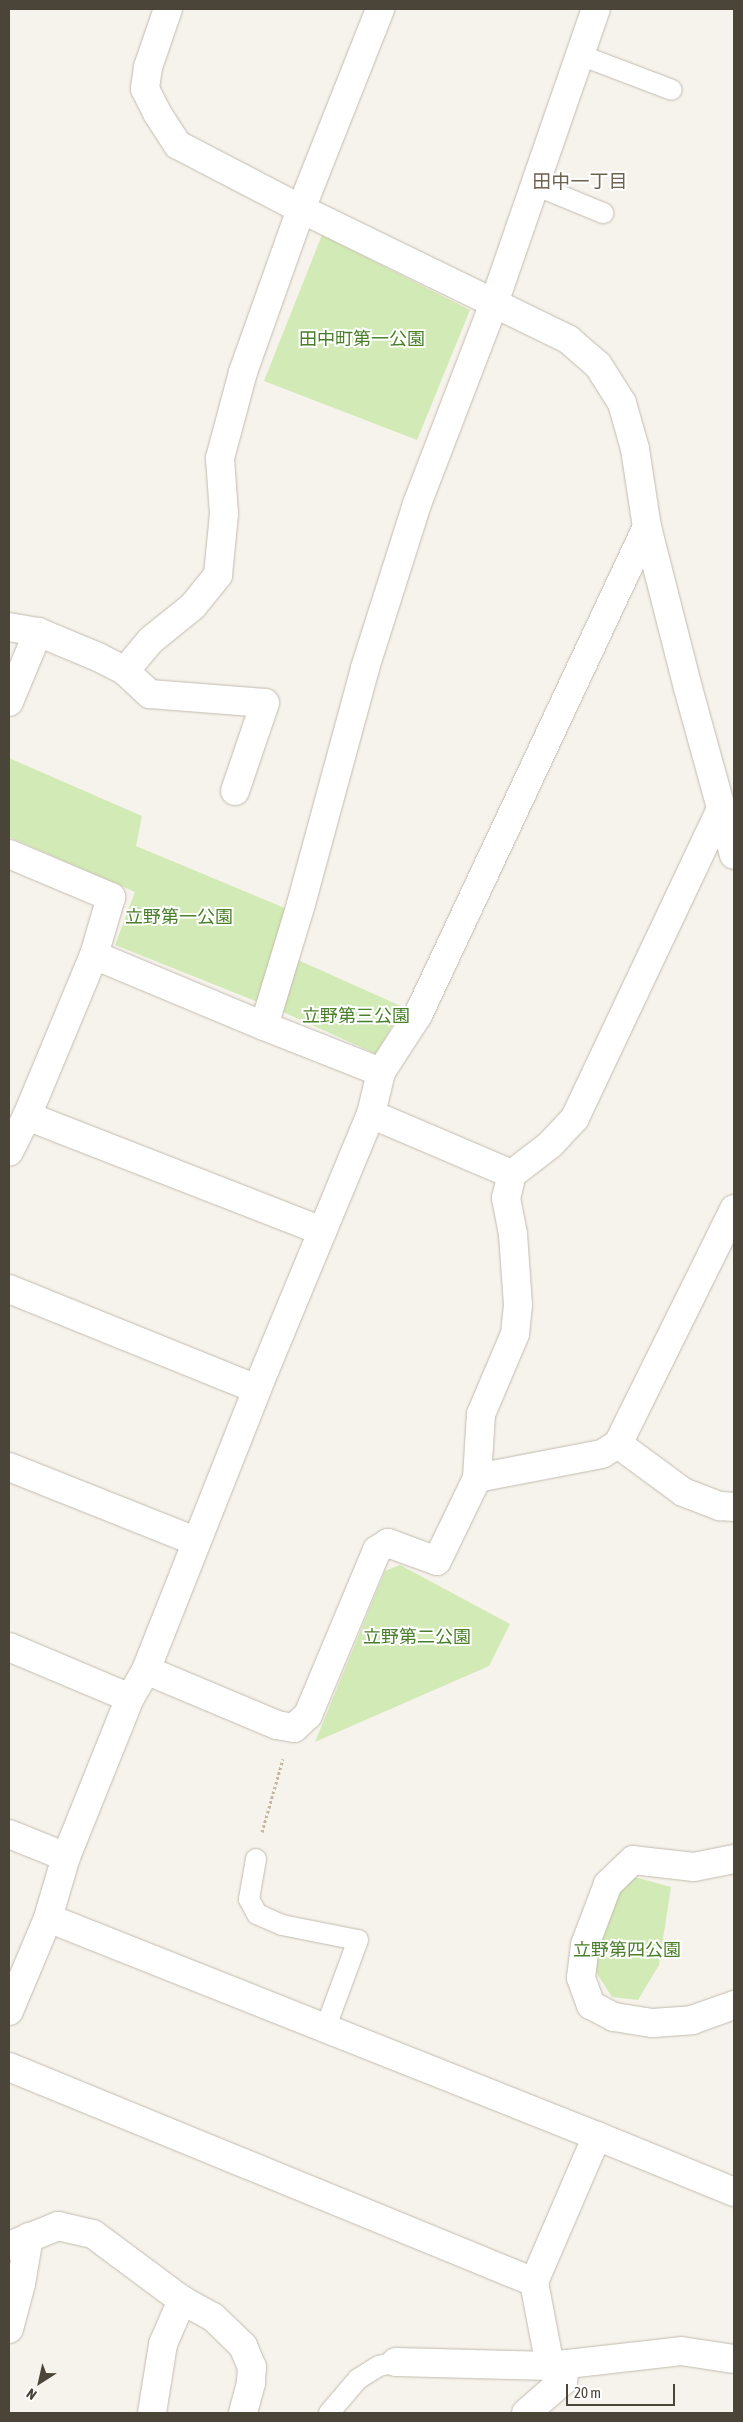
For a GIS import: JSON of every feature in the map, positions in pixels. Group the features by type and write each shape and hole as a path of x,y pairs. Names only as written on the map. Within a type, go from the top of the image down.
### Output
{"street":[{"path":"168,9 148,67 145,89 178,145 301,209 569,340 598,365 622,403 635,449 647,527 734,855"},
{"path":"125,670 151,640 193,606 218,575 224,514 220,458 243,372 301,209 380,9"},
{"path":"264,1026 301,904 365,668 408,531 494,303 596,9"},
{"path":"9,2011 48,1918 66,1857 130,1698 146,1670 256,1388 371,1114 381,1072 418,1015 647,527"},
{"path":"9,627 38,632 125,670 150,694 265,703 235,791"},
{"path":"9,702 38,632"},
{"path":"146,1670 277,1725 294,1728 308,1715 377,1550 388,1543 437,1561 478,1476 477,1478 481,1414 515,1334 518,1305 513,1234 506,1198 512,1174 551,1144 575,1118 721,809"},
{"path":"9,854 112,897 94,955 27,1116 9,1152"},
{"path":"94,955 264,1026 381,1072"},
{"path":"371,1114 512,1174"},
{"path":"27,1116 322,1231"},
{"path":"477,1478 602,1454 618,1444 734,1209"},
{"path":"9,1289 256,1388"},
{"path":"618,1444 683,1492 720,1506 734,1507"},
{"path":"9,1468 195,1541"},
{"path":"9,1647 130,1698"},
{"path":"9,1834 66,1857"},
{"path":"734,1859 694,1867 633,1860 608,1884 585,1945 581,1978 591,2005 614,2017 654,2023 692,2020 734,2005"},
{"path":"48,1918 598,2136 734,2192"},
{"path":"9,2067 534,2282"},
{"path":"526,2413 563,2381 534,2282 598,2136"},
{"path":"9,2329 21,2284 19,2242 58,2226 93,2234 182,2300 213,2316 243,2346 252,2366 251,2383 243,2413"},
{"path":"152,2413 163,2344 182,2300"},
{"path":"396,2362 558,2365 681,2351 734,2358"}],"lane":[{"path":"580,55 672,90"},
{"path":"535,185 603,213"},
{"path":"256,1859 249,1899 257,1914 282,1925 358,1940 325,2029"},
{"path":"329,2413 358,2379 379,2366 396,2362"}],"path":[{"path":"256,1859 273,1785 294,1728"}],"green space":[{"name":"田中町第一公園","path":"322,235 470,310 417,440 264,381"},
{"name":"立野第一公園","path":"9,758 142,816 136,846 287,909 258,1002 115,945 135,892 9,837"},
{"name":"立野第三公園","path":"298,960 403,1007 376,1054 281,1011"},
{"name":"立野第二公園","path":"400,1565 510,1624 489,1666 315,1742 385,1571"},
{"name":"立野第四公園","path":"631,1876 671,1887 659,1965 638,2000 612,1997 594,1969 591,1944 620,1889"}],"district":[{"name":"田中一丁目","path":"580,182"}]}
